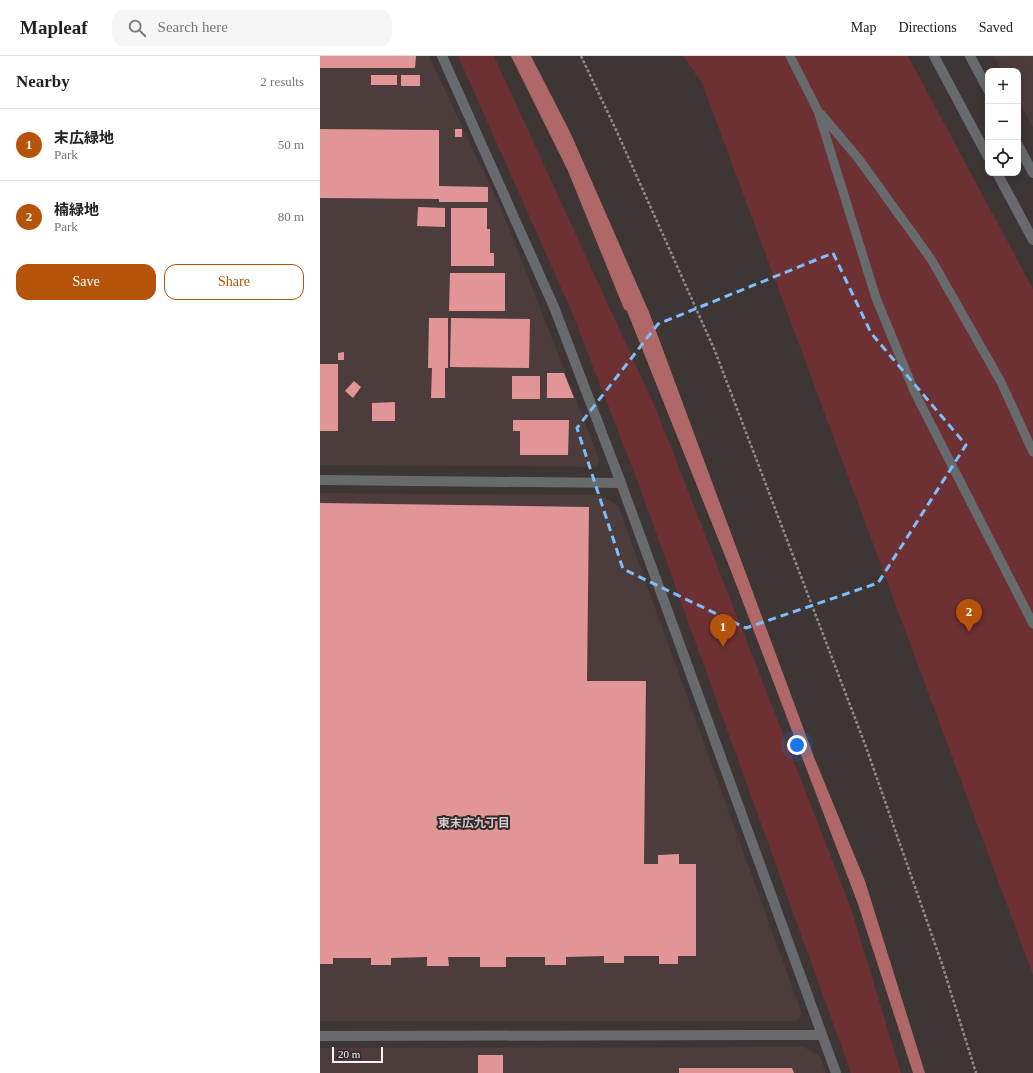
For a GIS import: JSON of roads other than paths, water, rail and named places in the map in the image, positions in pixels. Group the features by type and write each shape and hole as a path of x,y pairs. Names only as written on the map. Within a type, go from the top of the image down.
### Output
{"street":[{"path":"442,56 554,307 621,484 836,1073"},
{"path":"934,56 985,151"},
{"path":"970,56 985,84"},
{"path":"1021,151 1033,173"},
{"path":"999,176 1033,240"},
{"path":"320,480 621,484"},
{"path":"320,1036 822,1035"}],"lane":[{"path":"790,56 818,110 876,298 915,393 1033,624"},
{"path":"818,110 858,158 931,259 1001,382 1033,452"}],"place":[{"name":"楠緑地","path":"969,632"},
{"name":"末広緑地","path":"723,647"}],"district":[{"name":"東末広九丁目","path":"474,823"}]}
